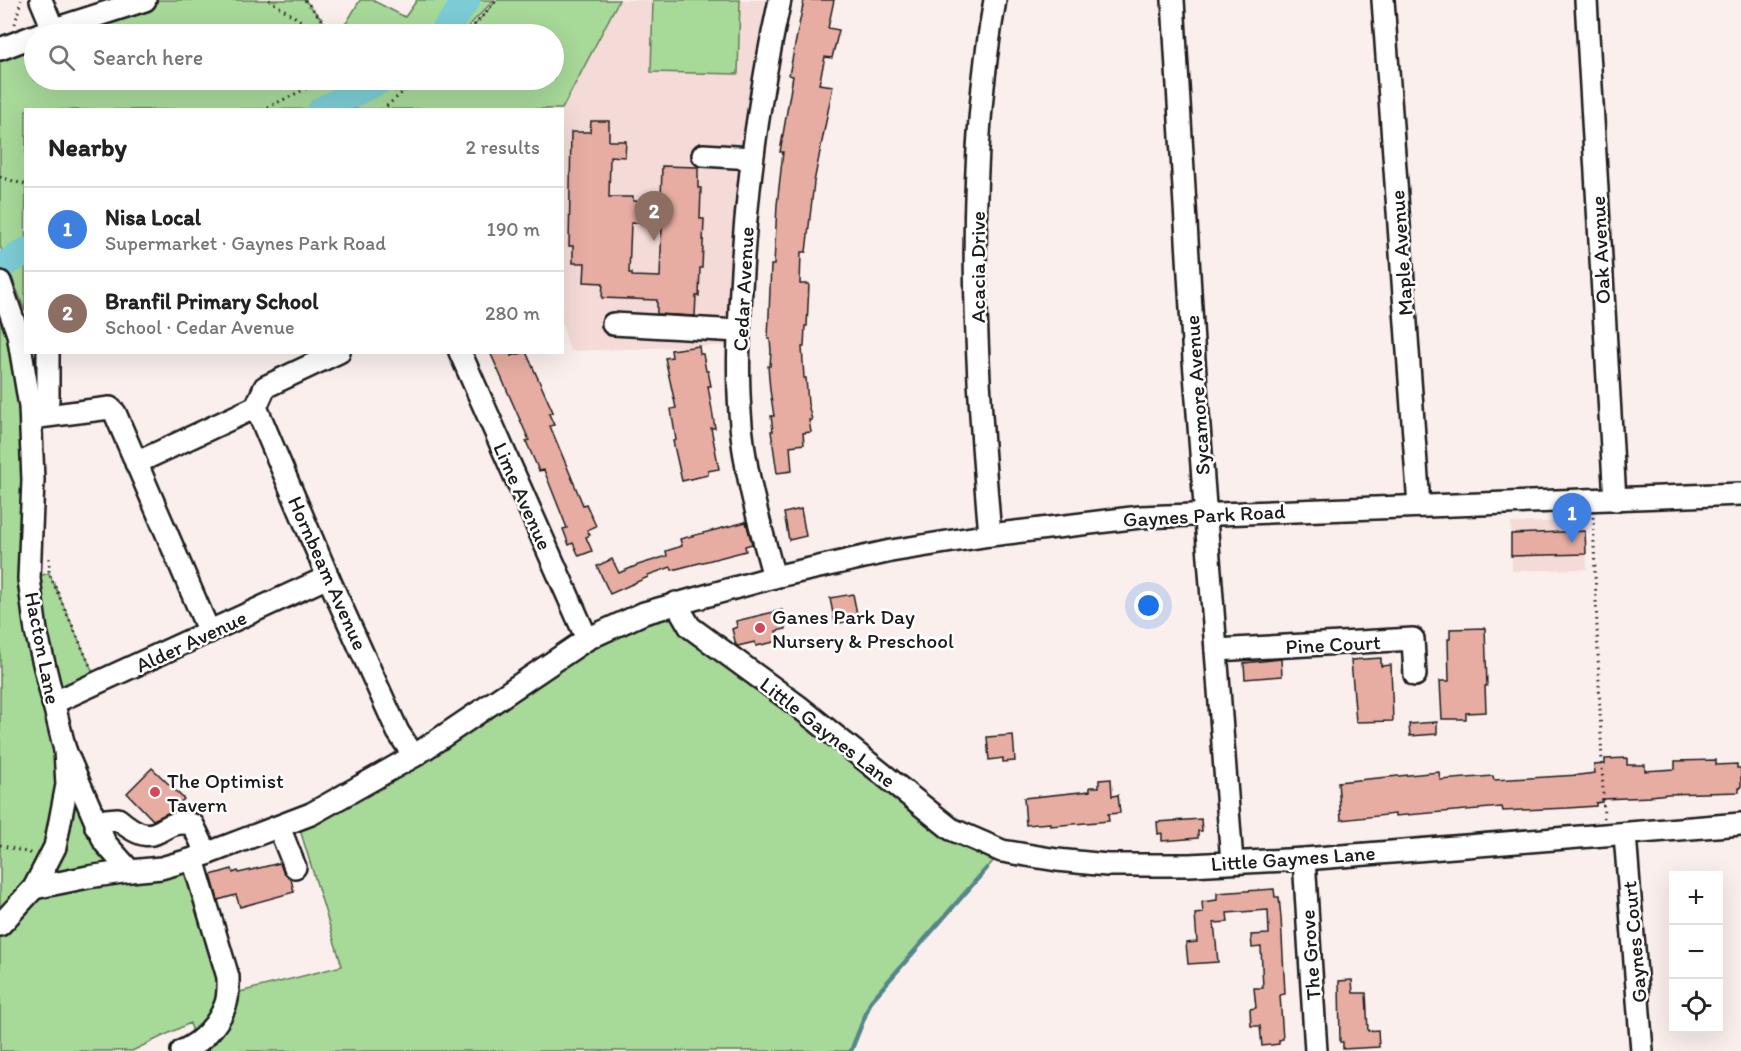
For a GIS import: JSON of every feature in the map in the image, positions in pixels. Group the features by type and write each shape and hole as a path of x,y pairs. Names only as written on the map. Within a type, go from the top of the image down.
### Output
{"street":[{"path":"33,24 41,0"},
{"path":"72,24 145,0"},
{"name":"Cedar Avenue","path":"774,577 748,479 740,412 739,331 743,250 752,158 769,50 780,0"},
{"name":"Acacia Drive","path":"990,535 980,411 976,306 977,201 983,92 995,0"},
{"name":"Sycamore Avenue","path":"1173,0 1183,207 1232,862"},
{"name":"Maple Avenue","path":"1383,0 1419,506"},
{"name":"Oak Avenue","path":"1586,0 1605,500"},
{"path":"703,155 752,158"},
{"name":"Hacton Lane","path":"0,925 34,888 55,847 67,785 65,750 36,631 29,579 33,480 30,412 18,334 3,288"},
{"path":"613,324 739,331"},
{"path":"30,412 48,400 48,354"},
{"path":"136,463 256,407 265,387 335,354"},
{"name":"Lime Avenue","path":"461,354 587,639"},
{"name":"Hornbeam Avenue","path":"256,407 328,577 398,732 414,756"},
{"path":"30,412 110,408 115,413 209,632"},
{"name":"Gaynes Park Road","path":"676,603 774,577 891,551 990,535 1118,519 1741,494"},
{"name":"Alder Avenue","path":"53,703 328,577"},
{"path":"34,888 88,877 161,868 200,857 311,814 414,756 587,639 615,625 676,603"},
{"name":"Little Gaynes Lane","path":"676,603 690,627 798,706 951,829 1002,851 1107,865 1190,865 1304,859 1741,824"},
{"name":"Pine Court","path":"1216,650 1413,639 1415,675"},
{"path":"65,750 96,827 105,843 130,871"},
{"path":"96,827 106,820 118,819 140,835 151,835 184,822 193,825 228,977 228,996 225,1006 211,1028 194,1046 182,1051"},
{"path":"279,827 295,867"},
{"name":"Gaynes Court","path":"1615,835 1642,1051"},
{"name":"The Grove","path":"1304,859 1316,1051"}],"path":[{"path":"21,0 14,29 24,35"},
{"path":"269,0 306,24"},
{"path":"305,0 325,24"},
{"path":"475,24 497,0"},
{"path":"266,108 303,90"},
{"path":"384,108 406,90"},
{"path":"0,177 24,184"},
{"path":"1605,500 1592,522 1615,835"},
{"path":"49,551 49,573 98,684"},
{"path":"0,845 49,859"}],"shaded area":[{"path":"619,0 780,0 739,345 570,351 564,331 563,108"},
{"path":"1585,521 1587,569 1512,571 1511,523"}],"green space":[{"path":"145,0 305,0 325,24 70,24"},
{"path":"360,0 372,0 405,17 417,0 494,0 471,24 345,24"},
{"path":"497,0 619,0 563,108 24,108 24,308 0,246 0,49 24,40 24,90 394,90 395,92 395,90 405,90 403,92 405,90 564,90 564,24 475,24"},
{"path":"653,0 740,0 738,74 651,72"},
{"path":"0,296 18,334 30,579 49,573 95,677 53,703 65,750 130,870 193,859 228,995 342,966 297,820 554,660 676,603 951,829 1002,851 871,1001 851,1051 199,1051 190,1023 132,1051 0,1051"}],"building":[{"path":"804,0 834,0 828,28 839,30 832,58 825,57 819,84 833,86 814,182 806,252 801,252 800,284 809,284 807,326 805,326 804,347 802,347 804,378 806,378 812,420 809,420 811,432 803,433 804,444 790,446 792,471 777,473 771,431 773,431 771,416 774,416 768,366 770,366 771,351 770,339 768,339 771,265 774,265 783,152 780,152 793,76 789,75"},
{"path":"591,121 609,121 609,141 626,141 625,157 610,156 609,197 633,197 633,201 661,201 662,166 698,167 698,188 701,188 700,219 704,219 702,268 700,268 699,296 696,296 695,316 657,314 657,300 602,298 603,283 584,282 585,263 573,263 573,246 569,246 571,132 590,132","holes":["631,223 662,224 660,277 632,276 632,273 629,273"]},
{"path":"699,346 711,386 708,386 715,428 711,428 719,469 708,471 708,475 682,481 673,441 676,440 671,409 676,408 665,358 672,357 671,350"},
{"path":"491,354 510,354 511,356 527,354 553,412 549,414 554,425 550,426 583,505 586,504 596,526 587,530 590,535 586,537 592,551 579,556 573,543 569,545 563,529 567,528 544,470 539,471 526,441 529,440"},
{"path":"801,509 806,536 789,540 784,513"},
{"path":"746,522 752,544 745,546 746,551 672,570 671,567 648,575 610,594 597,566 612,559 619,573 667,556 666,551 682,546 680,539"},
{"path":"1585,531 1586,554 1511,556 1511,534"},
{"path":"853,594 858,619 835,624 830,598"},
{"name":"Ganes Park Day Nursery & Preschool","path":"782,610 786,629 776,631 779,641 756,646 755,642 736,645 732,629 737,627 736,621"},
{"path":"1485,628 1486,712 1466,713 1466,719 1442,719 1440,681 1449,681 1448,639 1450,639 1450,629"},
{"path":"1381,658 1381,666 1391,665 1393,721 1356,722 1351,660"},
{"path":"1281,659 1282,676 1245,679 1244,663"},
{"path":"1437,722 1437,734 1410,736 1409,724"},
{"path":"1013,735 1015,761 1003,762 1003,758 989,760 987,737"},
{"path":"1627,758 1627,765 1645,765 1645,771 1675,769 1675,761 1716,760 1716,765 1737,764 1737,768 1741,768 1741,788 1739,792 1602,799 1602,802 1596,803 1596,806 1503,811 1502,807 1341,820 1338,782 1439,772 1440,780 1493,776 1494,780 1579,775 1595,773 1594,765 1605,764 1605,759"},
{"path":"152,768 184,799 170,812 153,820 127,793"},
{"path":"1111,779 1112,796 1118,795 1120,813 1108,814 1109,821 1050,826 1050,823 1026,825 1024,798 1090,791 1090,787 1099,787 1099,780"},
{"path":"1201,819 1202,831 1198,831 1198,838 1162,841 1162,833 1158,834 1157,822"},
{"path":"280,863 283,872 291,879 294,892 240,907 236,895 218,900 211,875 232,869 233,873 238,871 239,873"},
{"path":"1274,889 1275,897 1279,897 1281,918 1285,994 1280,995 1283,1039 1279,1040 1279,1044 1262,1046 1260,1026 1251,1026 1250,1009 1256,1008 1254,988 1263,988 1261,947 1252,948 1251,935 1269,934 1268,910 1227,913 1228,922 1214,923 1218,962 1188,964 1186,943 1197,942 1195,914 1203,913 1202,902 1217,900 1217,893"},
{"path":"1352,980 1353,993 1366,993 1368,1031 1378,1030 1379,1047 1343,1049 1343,1042 1340,1042 1339,981"}],"waterway":[{"path":"449,24 467,0"},
{"path":"325,108 361,90"},
{"path":"0,267 24,252"},
{"path":"851,1051 871,1001 987,868"}],"place":[{"name":"Branfil Primary School","path":"654,241"},
{"name":"Nisa Local","path":"1572,543"},
{"name":"Ganes Park Day Nursery & Preschool","path":"760,628"},
{"name":"The Optimist Tavern","path":"155,792"}]}
